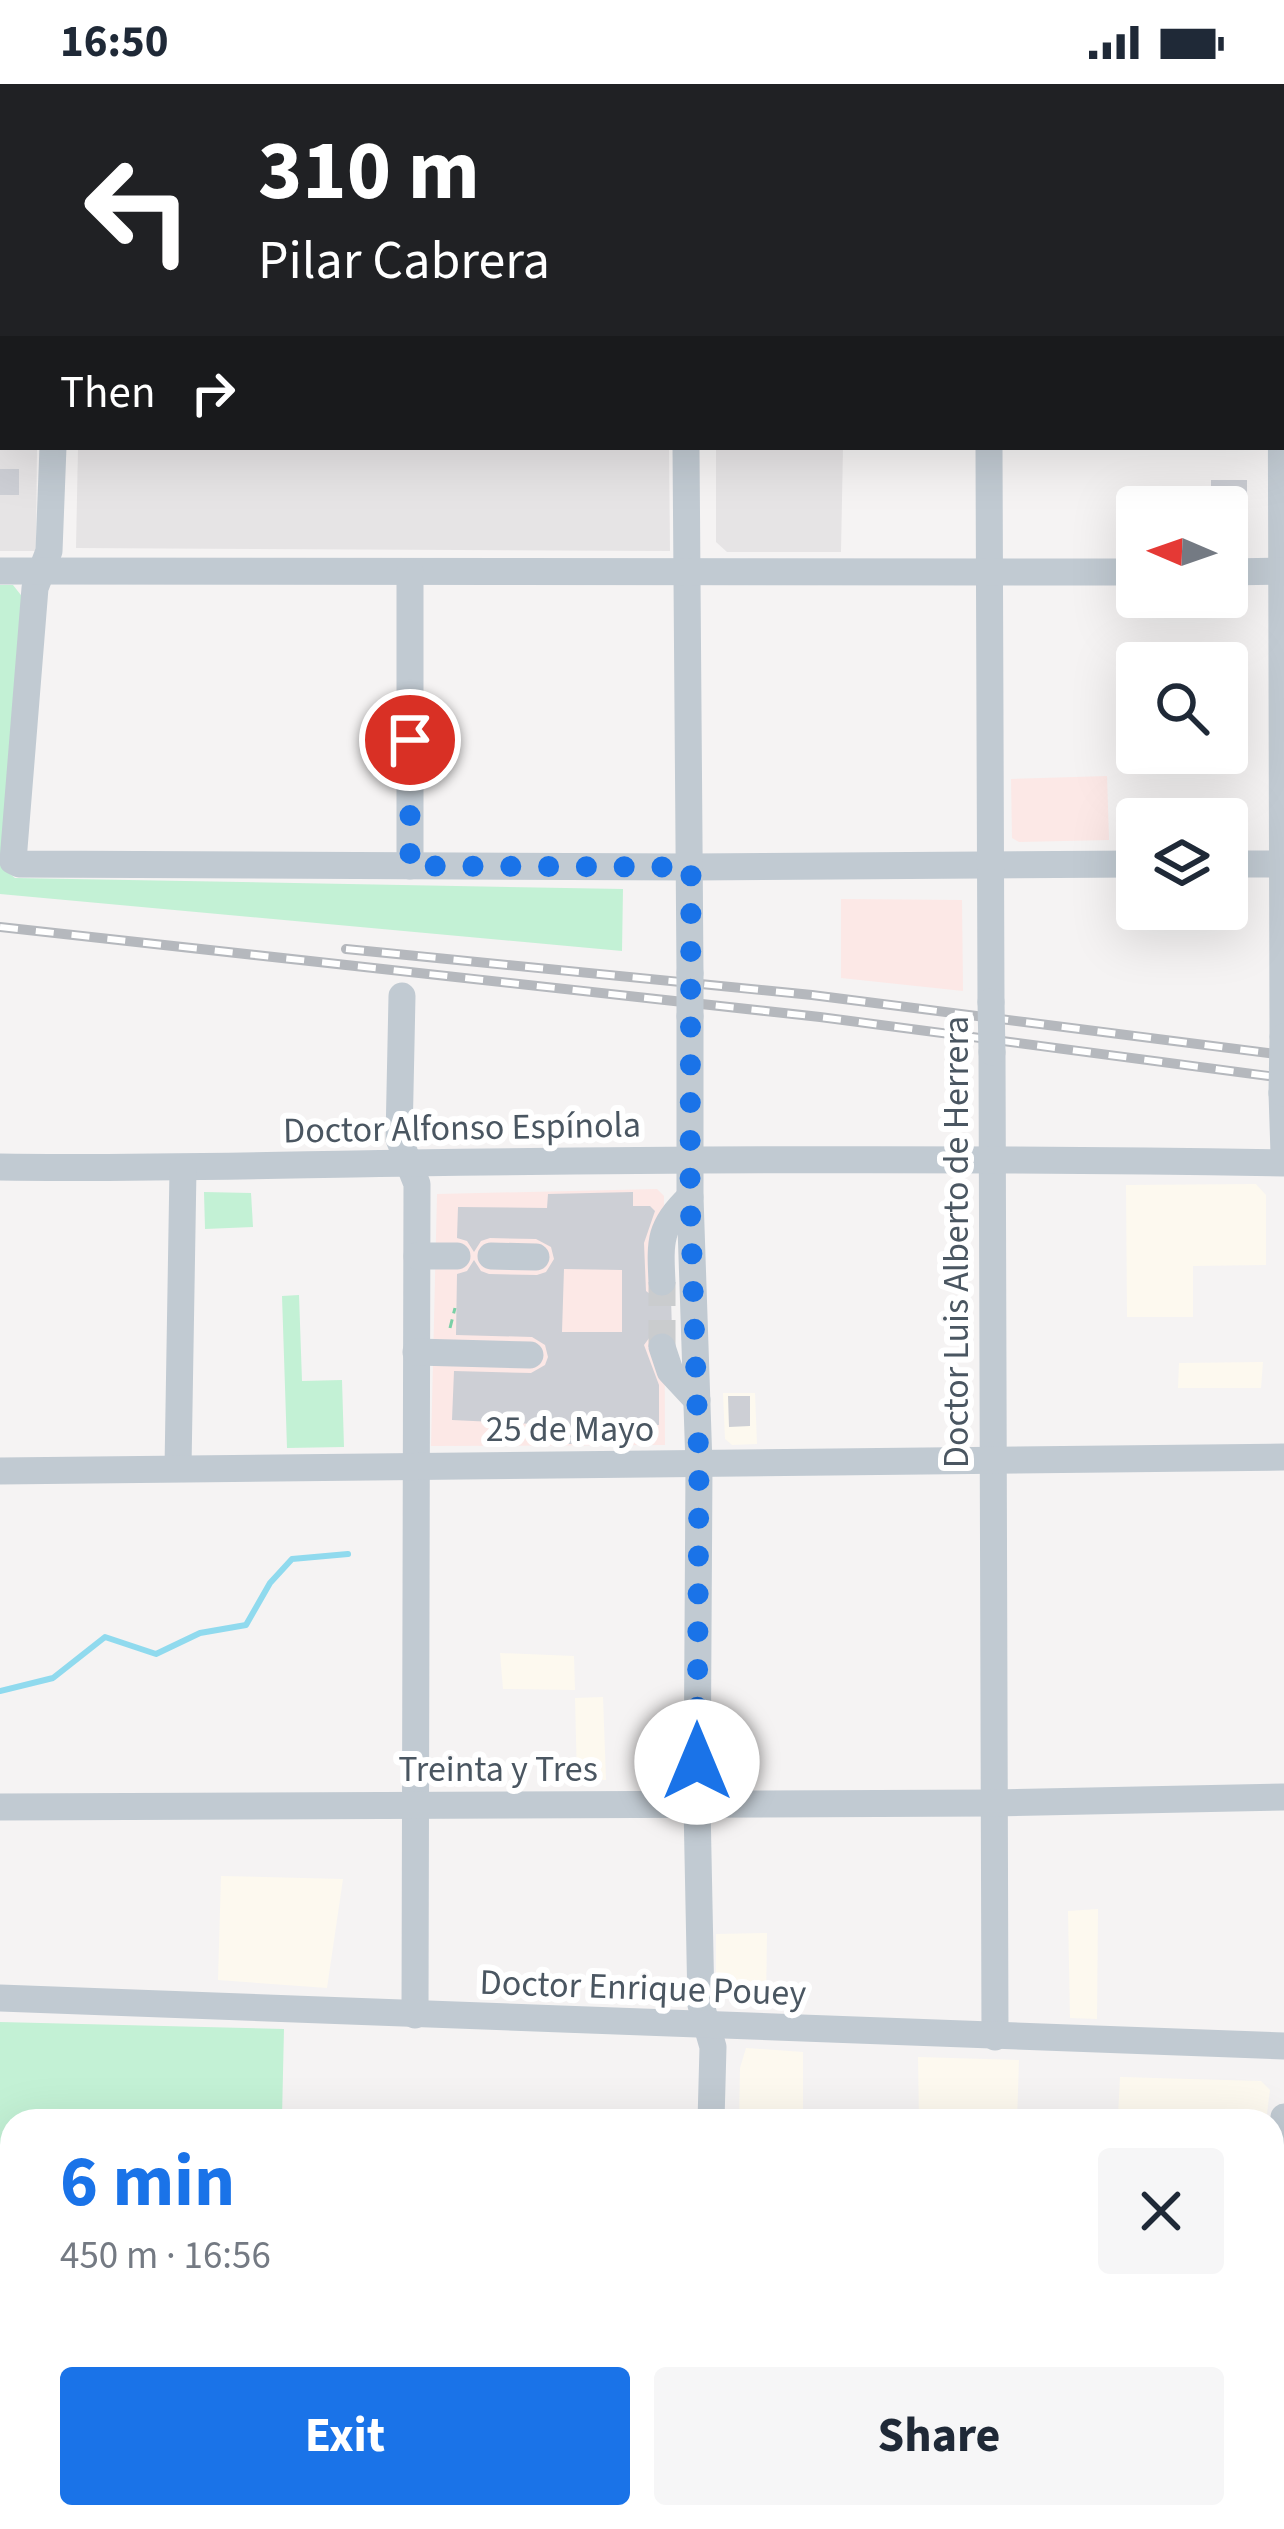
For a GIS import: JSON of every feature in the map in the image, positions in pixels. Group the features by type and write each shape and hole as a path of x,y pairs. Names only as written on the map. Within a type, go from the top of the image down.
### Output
{"street":[{"path":"53,450 49,550 35,588 13,861 24,866 1116,864"},
{"path":"686,450 690,1197 699,1465 697,1805 701,2005 713,2047 711,2109"},
{"name":"Doctor Luis Alberto de Herrera","path":"989,450 995,2037"},
{"path":"1283,450 1284,1158"},
{"path":"1248,572 1284,571"},
{"path":"0,572 1116,572"},
{"path":"410,572 410,866"},
{"path":"1248,864 1284,864"},
{"path":"403,996 399,1139 417,1184 415,2015"},
{"name":"Doctor Alfonso Espínola","path":"0,1167 1284,1158"},
{"path":"178,1468 183,1169"},
{"path":"662,1282 663,1232 670,1216 690,1197"},
{"path":"417,1256 457,1256"},
{"path":"490,1256 536,1256"},
{"path":"662,1347 670,1372 698,1400"},
{"path":"416,1352 530,1355"},
{"name":"25 de Mayo","path":"0,1472 1284,1457"},
{"name":"Treinta y Tres","path":"0,1807 994,1803 1284,1797"},
{"name":"Doctor Enrique Pouey","path":"0,1998 1284,2046"}],"shaded area":[{"path":"0,450 37,450 36,551 0,551"},
{"path":"78,450 669,450 670,551 76,548"},
{"path":"716,450 843,450 841,552 727,552 716,542"},
{"path":"1107,776 1109,840 1019,842 1012,838 1011,779"},
{"path":"841,899 962,900 963,991 841,978"},
{"path":"1256,1184 1266,1195 1266,1265 1193,1266 1193,1317 1127,1317 1126,1185"},
{"path":"657,1189 664,1196 665,1445 431,1446 437,1194"},
{"path":"1263,1362 1261,1388 1178,1388 1179,1363"},
{"path":"723,1393 755,1393 757,1444 732,1445 725,1439"},
{"path":"500,1653 574,1656 575,1690 503,1689"},
{"path":"603,1697 606,1780 577,1779 575,1698"},
{"path":"221,1876 343,1879 327,1988 218,1980"},
{"path":"1098,1909 1097,2019 1070,2018 1068,1911"},
{"path":"767,1933 766,2006 737,2004 716,1985 716,1934"},
{"path":"746,2048 803,2052 803,2109 739,2109 740,2068"},
{"path":"918,2057 1019,2060 1017,2109 919,2109"},
{"path":"1120,2077 1261,2081 1270,2090 1268,2109 1118,2109"}],"green space":[{"path":"0,585 13,585 24,599 6,871 15,878 623,889 622,951 0,894"},
{"path":"204,1192 251,1193 253,1227 205,1229"},
{"path":"299,1295 302,1381 342,1380 344,1447 287,1448 282,1296"},
{"path":"0,2022 284,2029 282,2109 0,2109"}],"building":[{"path":"0,469 19,469 19,495 0,495"},
{"path":"1211,480 1247,480 1247,486 1211,486"},
{"path":"633,1192 633,1206 650,1206 655,1211 644,1243 646,1291 655,1298 671,1297 672,1332 655,1330 644,1345 659,1385 659,1425 632,1425 632,1432 609,1432 609,1423 579,1425 579,1444 555,1444 555,1425 452,1420 454,1371 531,1373 545,1365 548,1357 545,1345 532,1337 456,1335 457,1274 467,1271 474,1260 489,1274 537,1275 546,1272 554,1259 551,1247 536,1239 490,1238 481,1241 474,1252 467,1241 457,1238 458,1207 547,1208 548,1194","holes":["564,1269 622,1270 622,1332 562,1332"]},
{"path":"728,1396 750,1396 750,1426 729,1427"}],"waterway":[{"path":"0,1691 53,1678 105,1637 156,1654 200,1633 246,1625 270,1583 292,1559 348,1554"}],"tunnel":[{"path":"662,1282 662,1347"}],"railway":[{"path":"0,927 820,1017 1284,1078"},
{"path":"346,949 812,995 1284,1055"}],"route":[{"path":"410,740 410,866 691,867 690,1197 699,1465 697,1762"}]}
